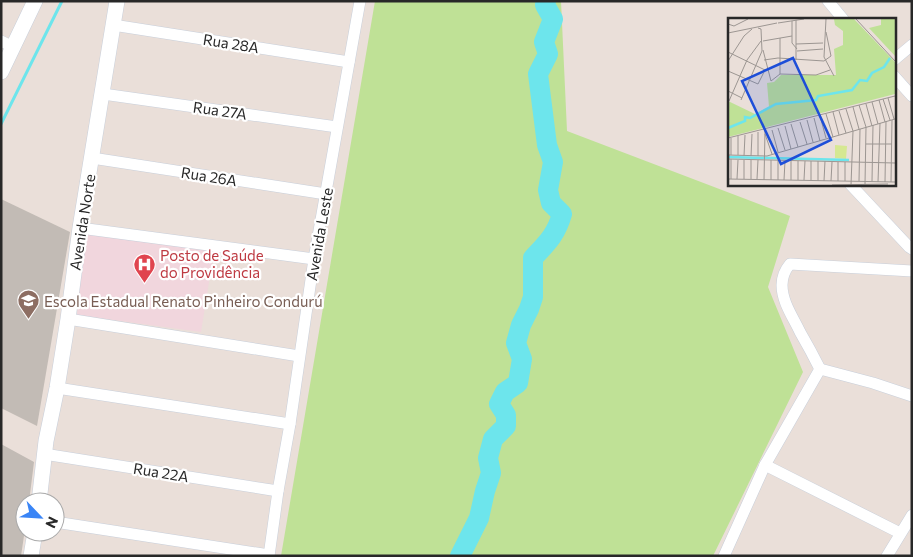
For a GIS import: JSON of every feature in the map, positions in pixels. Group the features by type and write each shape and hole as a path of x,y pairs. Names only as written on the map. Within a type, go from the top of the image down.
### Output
{"street":[{"path":"1,72 7,44 35,1"},
{"name":"Avenida Norte","path":"40,492 44,454 57,388 80,228 117,1"},
{"name":"Avenida Leste","path":"269,555 314,259 360,1"},
{"path":"828,1 842,18"},
{"name":"Rua 28A","path":"113,24 349,62"},
{"path":"896,58 912,44"},
{"path":"896,78 912,96"},
{"name":"Rua 27A","path":"103,94 338,127"},
{"name":"Rua 26A","path":"92,158 326,194"},
{"path":"851,185 910,248"},
{"path":"80,228 314,259"},
{"path":"912,271 790,264 782,277 787,308 820,369 912,396"},
{"path":"68,319 299,356"},
{"path":"724,556 765,465 820,369"},
{"path":"57,388 290,424"},
{"name":"Rua 22A","path":"44,454 278,491"},
{"path":"765,465 900,533"},
{"path":"886,556 912,515"},
{"path":"65,524 269,555"},
{"path":"31,556 33,542"}],"shaded area":[{"name":"Posto de Saúde do Providência","path":"85,233 214,251 201,332 77,315"}],"green space":[{"path":"375,1 561,1 567,131 790,216 768,287 803,372 713,556 281,556"}],"building":[{"name":"Escola Estadual Renato Pinheiro Condurú","path":"1,199 70,232 37,426 1,408"},
{"path":"1,444 34,462 30,492 15,492 15,542 23,542 21,556 1,556"}],"waterway":[{"path":"1,124 62,1"},
{"path":"460,556 479,518 491,473 488,458 493,439 506,426 506,415 499,404 505,392 518,383 522,359 516,343 521,325 533,297 533,258 554,233 562,214 551,203 548,190 553,162 547,145 538,74 548,54 544,42 553,19 545,5 546,1"}],"place":[{"name":"Posto de Saúde do Providência","path":"144,283"},
{"name":"Escola Estadual Renato Pinheiro Condurú","path":"28,320"}]}
